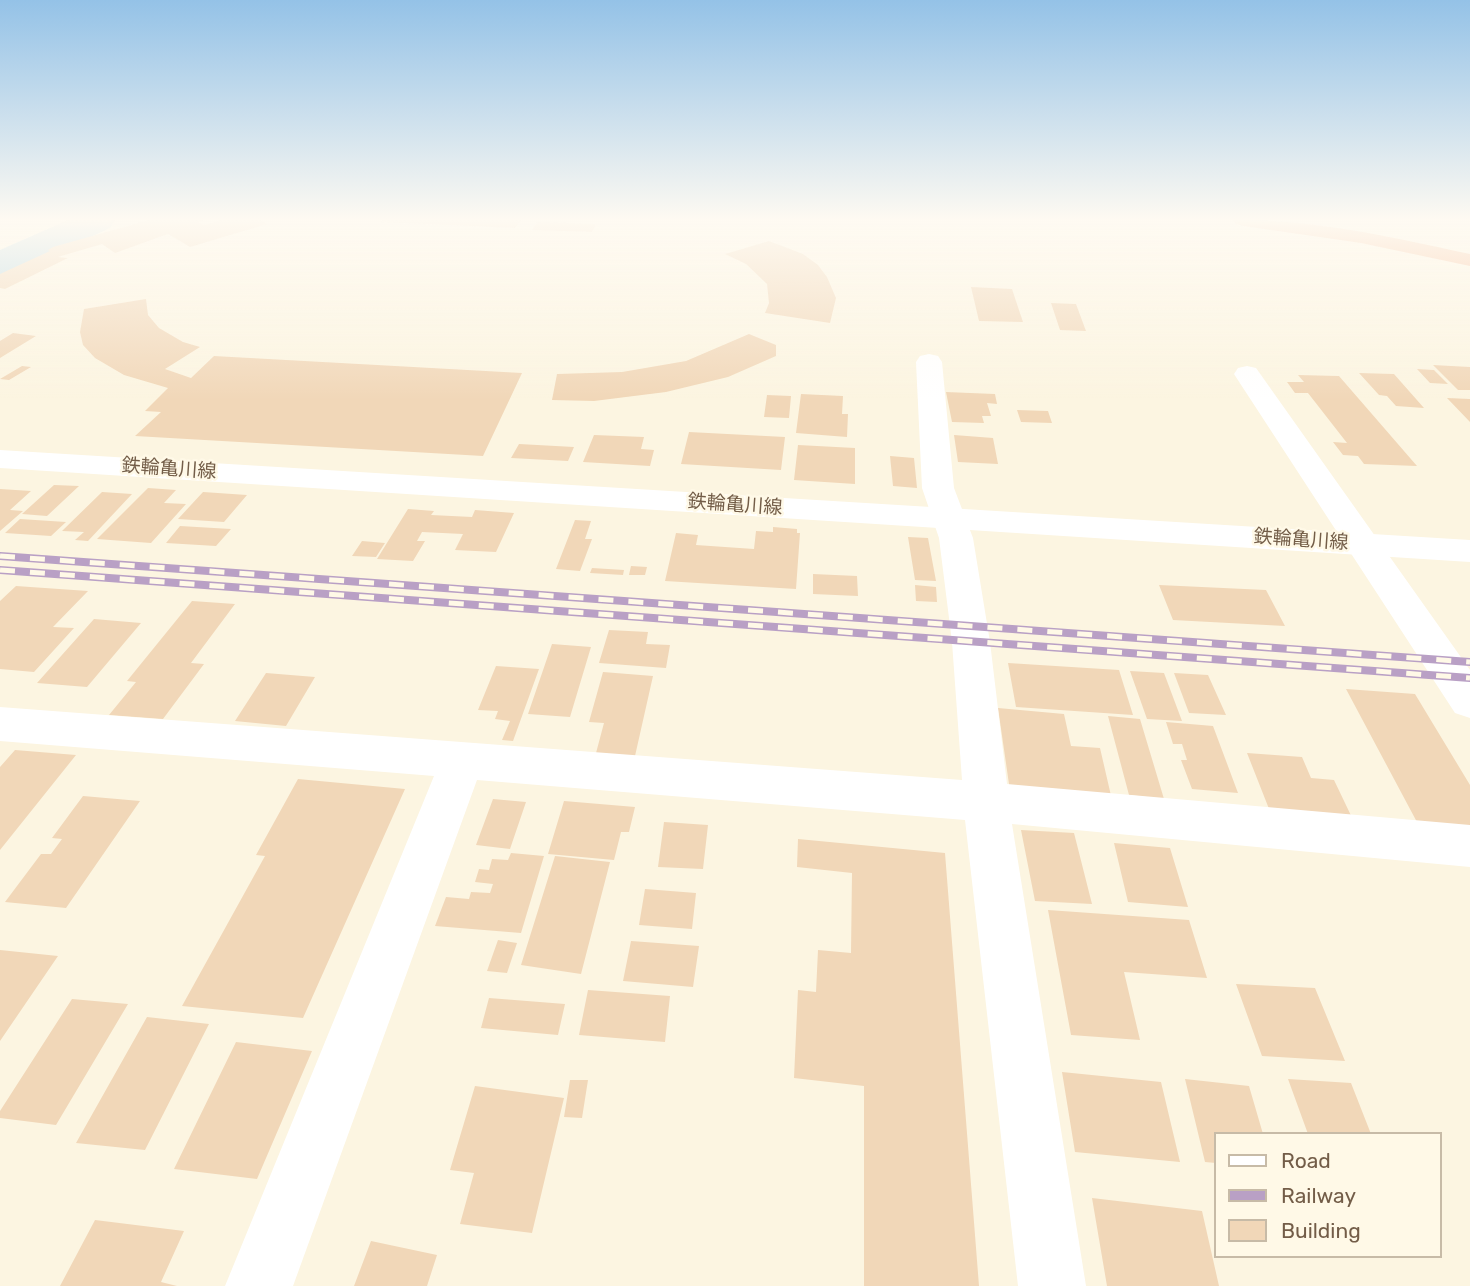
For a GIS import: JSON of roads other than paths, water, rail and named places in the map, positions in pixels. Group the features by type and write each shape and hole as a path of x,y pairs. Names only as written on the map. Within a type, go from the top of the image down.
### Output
{"street":[{"path":"929,362 937,488 956,538 971,642 986,802 1052,1286"},
{"path":"1247,374 1470,702"},
{"name":"鉄輪亀川線","path":"0,444 945,510"},
{"name":"鉄輪亀川線","path":"0,459 1354,535 1470,534"},
{"name":"鉄輪亀川線","path":"1354,535 1470,551"},
{"path":"0,724 986,802 1470,846"},
{"path":"259,1286 463,762"}],"railway":[{"path":"0,556 1470,662"},
{"path":"0,570 1470,678"}]}
